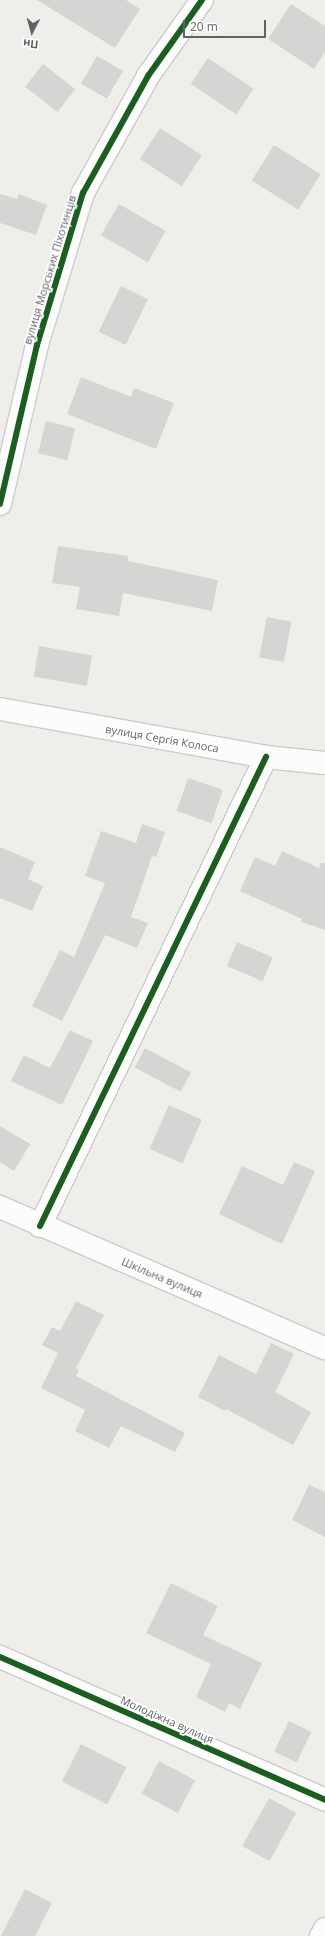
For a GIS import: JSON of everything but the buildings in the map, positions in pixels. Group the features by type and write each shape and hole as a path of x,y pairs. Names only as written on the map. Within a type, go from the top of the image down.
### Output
{"street":[{"name":"вулиця Морських Піхотинців","path":"0,504 38,345 83,193 148,76 202,0"},
{"name":"вулиця Сергія Колоса","path":"0,709 266,757 325,763"},
{"path":"40,1226 266,757"},
{"name":"Шкільна вулиця","path":"0,1207 40,1226 325,1348"},
{"name":"Молодіжна вулиця","path":"0,1658 325,1800"},
{"path":"322,1936 325,1929"}],"cycle path":[{"path":"0,504 37,345 83,193 148,76 202,0"},
{"path":"40,1226 266,757"},
{"path":"0,1657 325,1800"}]}
